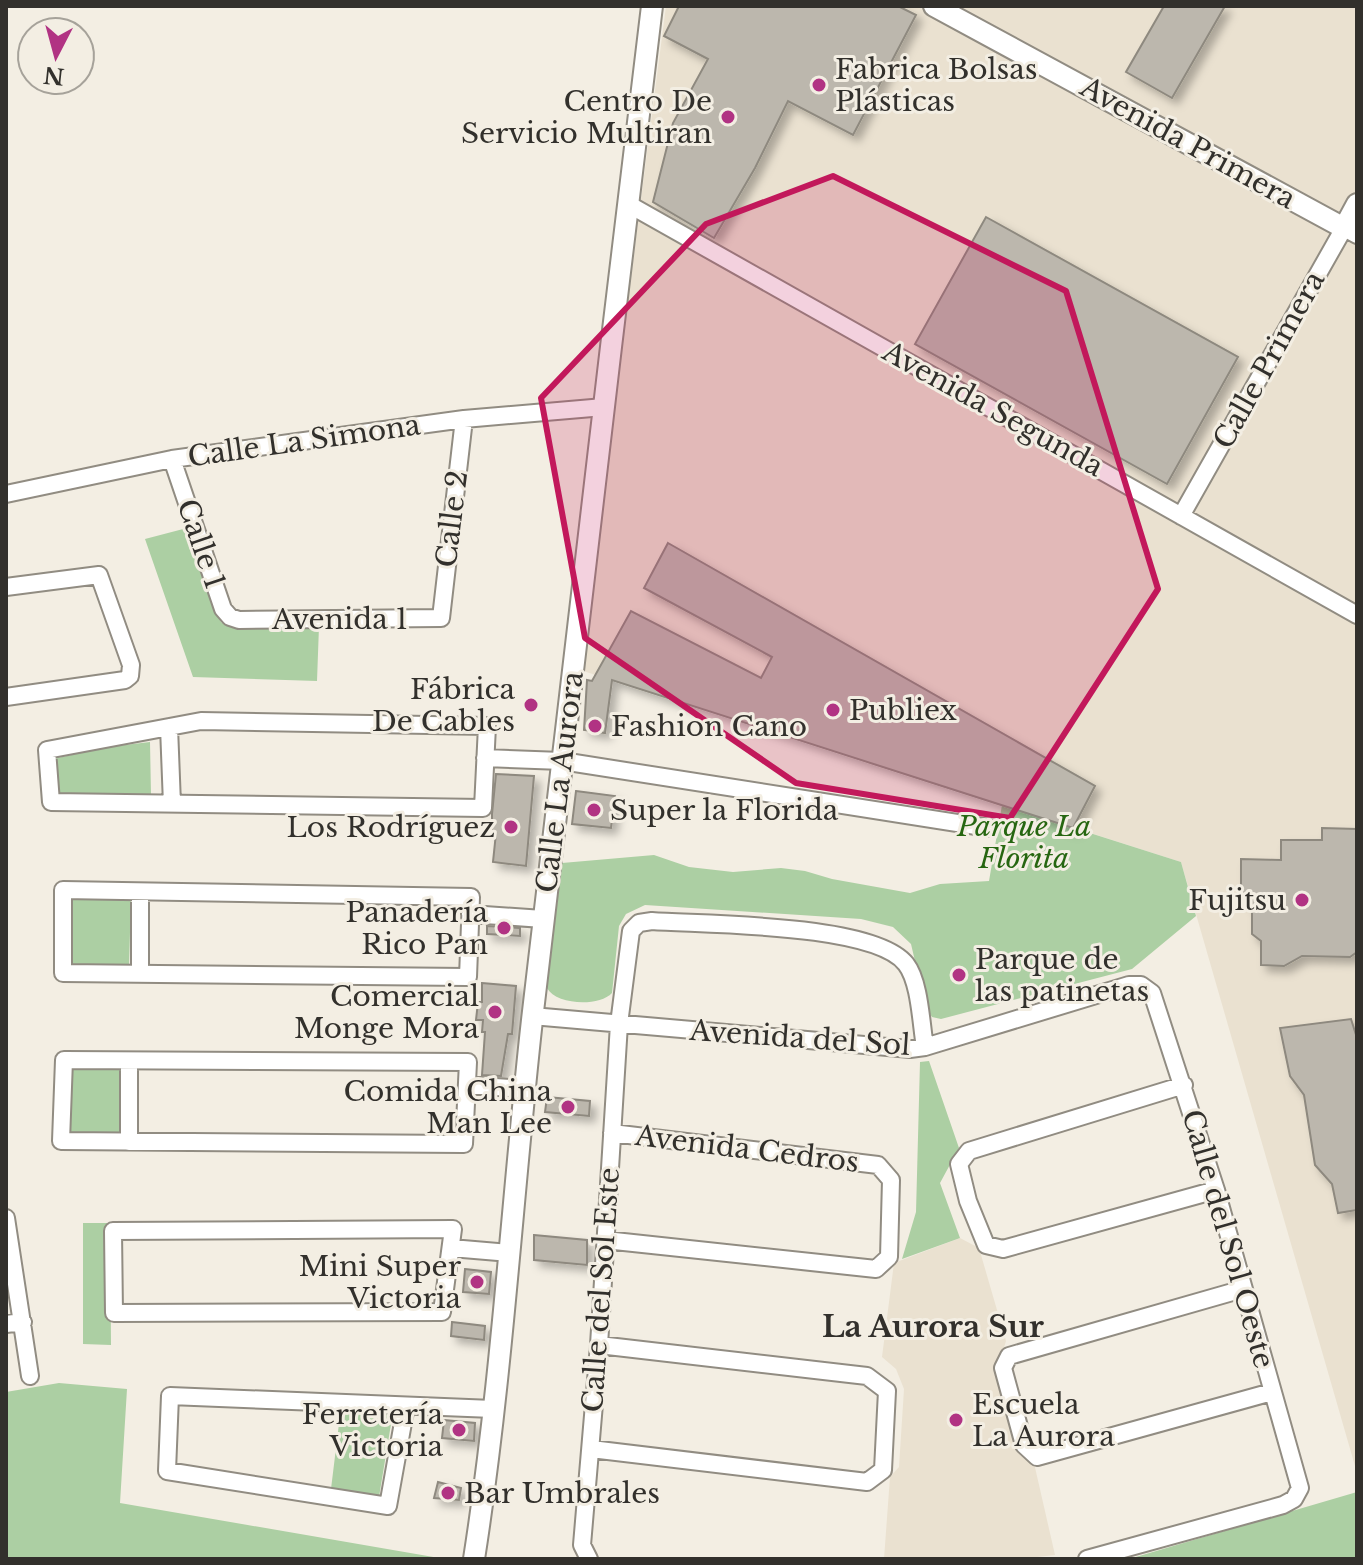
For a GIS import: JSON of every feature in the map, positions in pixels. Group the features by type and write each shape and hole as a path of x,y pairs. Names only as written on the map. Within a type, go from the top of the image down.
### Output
{"street":[{"name":"Calle La Aurora","path":"474,1559 510,1253 543,919 652,6"},
{"name":"Avenida Primera","path":"934,6 1350,232"},
{"name":"Avenida Segunda","path":"628,204 1357,615"},
{"name":"Calle Primera","path":"1181,516 1350,232 1357,204"},
{"name":"Calle La Simona","path":"6,494 172,459 464,419 604,407"},
{"name":"Calle 2","path":"441,618 464,419"},
{"name":"Calle 1","path":"172,459 223,609 230,617 239,620"},
{"path":"6,587 99,575 131,665 130,676 125,680 6,697"},
{"name":"Avenida 1","path":"239,620 441,618"},
{"path":"201,721 487,726 485,758 483,808 51,802 47,750 201,721"},
{"path":"169,727 172,804"},
{"path":"485,758 562,761 989,828"},
{"path":"63,890 471,897 470,914 468,977 63,973 63,890"},
{"path":"140,893 140,973"},
{"path":"470,914 543,919"},
{"name":"Calle del Sol Este","path":"587,1557 582,1545 599,1345 619,1024 631,931 639,923 652,921 810,931 845,935 889,950 905,962 914,976 925,1047"},
{"name":"Avenida del Sol","path":"532,1016 889,1049 925,1047 1129,985 1141,985 1152,993"},
{"name":"Calle del Sol Oeste","path":"1087,1559 1283,1505 1294,1499 1300,1488 1216,1190 1152,993"},
{"path":"64,1060 468,1062 467,1085 464,1144 61,1141 64,1060"},
{"path":"129,1061 129,1142"},
{"path":"467,1085 524,1089"},
{"path":"1184,1085 969,1151 959,1164 968,1201 986,1245 1003,1249 1216,1190"},
{"name":"Avenida Cedros","path":"605,1240 876,1269 889,1257 891,1180 878,1165 612,1133"},
{"path":"6,1218 14,1323 30,1376"},
{"path":"453,1229 451,1248 442,1312 114,1313 113,1231 453,1229"},
{"path":"451,1248 510,1253"},
{"path":"1243,1289 1009,1356 1003,1368 1024,1445 1037,1457 1272,1392"},
{"path":"591,1449 867,1482 883,1470 887,1391 867,1376 599,1345"},
{"path":"406,1406 388,1506 167,1471 170,1396 493,1409"}],"highlighted area":[{"path":"833,176 1066,291 1158,589 1010,818 796,783 585,638 541,398 706,224"}],"shaded area":[{"path":"666,6 1357,6 1357,1473 1181,862 580,670"},
{"name":"Escuela La Aurora","path":"960,1238 979,1248 1006,1341 997,1370 1034,1463 1055,1555 1019,1559 884,1559 890,1477 899,1467 904,1389 896,1369 882,1357 894,1263"}],"green space":[{"path":"187,528 221,622 227,626 319,626 317,681 193,677 145,539"},
{"path":"150,742 151,795 56,797 53,759"},
{"name":"Parque La Florita","path":"1002,805 1181,862 1196,916 1132,969 941,1019 932,1017 926,1008 911,944 893,927 861,919 645,905 626,914 619,926 612,993 598,1001 578,1002 559,998 547,988 562,863 654,855 689,867 733,872 781,868 910,893 940,884 989,881"},
{"path":"69,897 131,899 129,966 66,964"},
{"path":"929,1061 959,1148 940,1183 960,1238 902,1259 916,1212 920,1062"},
{"path":"67,1063 124,1066 122,1137 65,1136"},
{"path":"83,1223 110,1223 111,1345 83,1344"},
{"path":"59,1383 127,1389 120,1503 445,1559 6,1559 6,1392"},
{"path":"341,1407 393,1412 379,1497 331,1489"},
{"path":"1357,1492 1357,1559 1129,1559"}],"building":[{"path":"679,6 898,6 916,15 853,135 788,101 755,168 714,238 653,202 673,123 708,59 664,36"},
{"path":"1164,6 1225,6 1172,98 1126,72"},
{"path":"986,217 1238,357 1167,484 915,344"},
{"name":"Publiex","path":"668,543 1095,786 1073,828 612,680 605,733 584,730 587,680 592,681 631,611 761,678 772,657 644,588"},
{"path":"496,774 534,776 526,866 493,862 496,833 492,833 492,814"},
{"name":"Super la Florida","path":"576,791 615,796 611,828 572,824"},
{"name":"Fujitsu","path":"1322,828 1357,829 1357,952 1350,957 1302,956 1284,966 1261,965 1261,941 1252,934 1252,907 1241,894 1241,859 1281,860 1281,840 1322,840"},
{"path":"487,926 520,928 520,936 487,934"},
{"path":"482,983 516,986 512,1034 508,1034 501,1076 482,1075 485,1032 482,1032 483,1020 476,1020 478,1002 482,1002"},
{"path":"1351,1019 1357,1038 1357,1210 1338,1213 1332,1184 1315,1165 1304,1095 1290,1076 1280,1028"},
{"name":"Comida China Man Lee","path":"547,1097 590,1101 589,1116 545,1112"},
{"path":"534,1235 587,1240 587,1265 534,1260"},
{"name":"Mini Super Victoria","path":"465,1269 491,1272 489,1294 463,1292"},
{"path":"452,1322 485,1326 484,1340 451,1336"},
{"name":"Ferretería Victoria","path":"444,1420 475,1423 474,1441 442,1438"},
{"name":"Bar Umbrales","path":"438,1482 461,1488 459,1500 434,1498"}],"place":[{"name":"Fabrica Bolsas Plásticas","path":"819,85"},
{"name":"Centro De Servicio Multiran","path":"728,117"},
{"name":"Fábrica De Cables","path":"531,705"},
{"name":"Publiex","path":"833,710"},
{"name":"Fashion Cano","path":"595,726"},
{"name":"Super la Florida","path":"594,810"},
{"name":"Los Rodríguez","path":"511,827"},
{"name":"Fujitsu","path":"1302,900"},
{"name":"Panadería Rico Pan","path":"504,928"},
{"name":"Parque de las patinetas","path":"959,975"},
{"name":"Comercial Monge Mora","path":"495,1012"},
{"name":"Comida China Man Lee","path":"568,1107"},
{"name":"Mini Super Victoria","path":"477,1282"},
{"name":"Escuela La Aurora","path":"956,1420"},
{"name":"Ferretería Victoria","path":"459,1430"},
{"name":"Bar Umbrales","path":"448,1493"}],"district":[{"name":"La Aurora Sur","path":"933,1326"}]}
